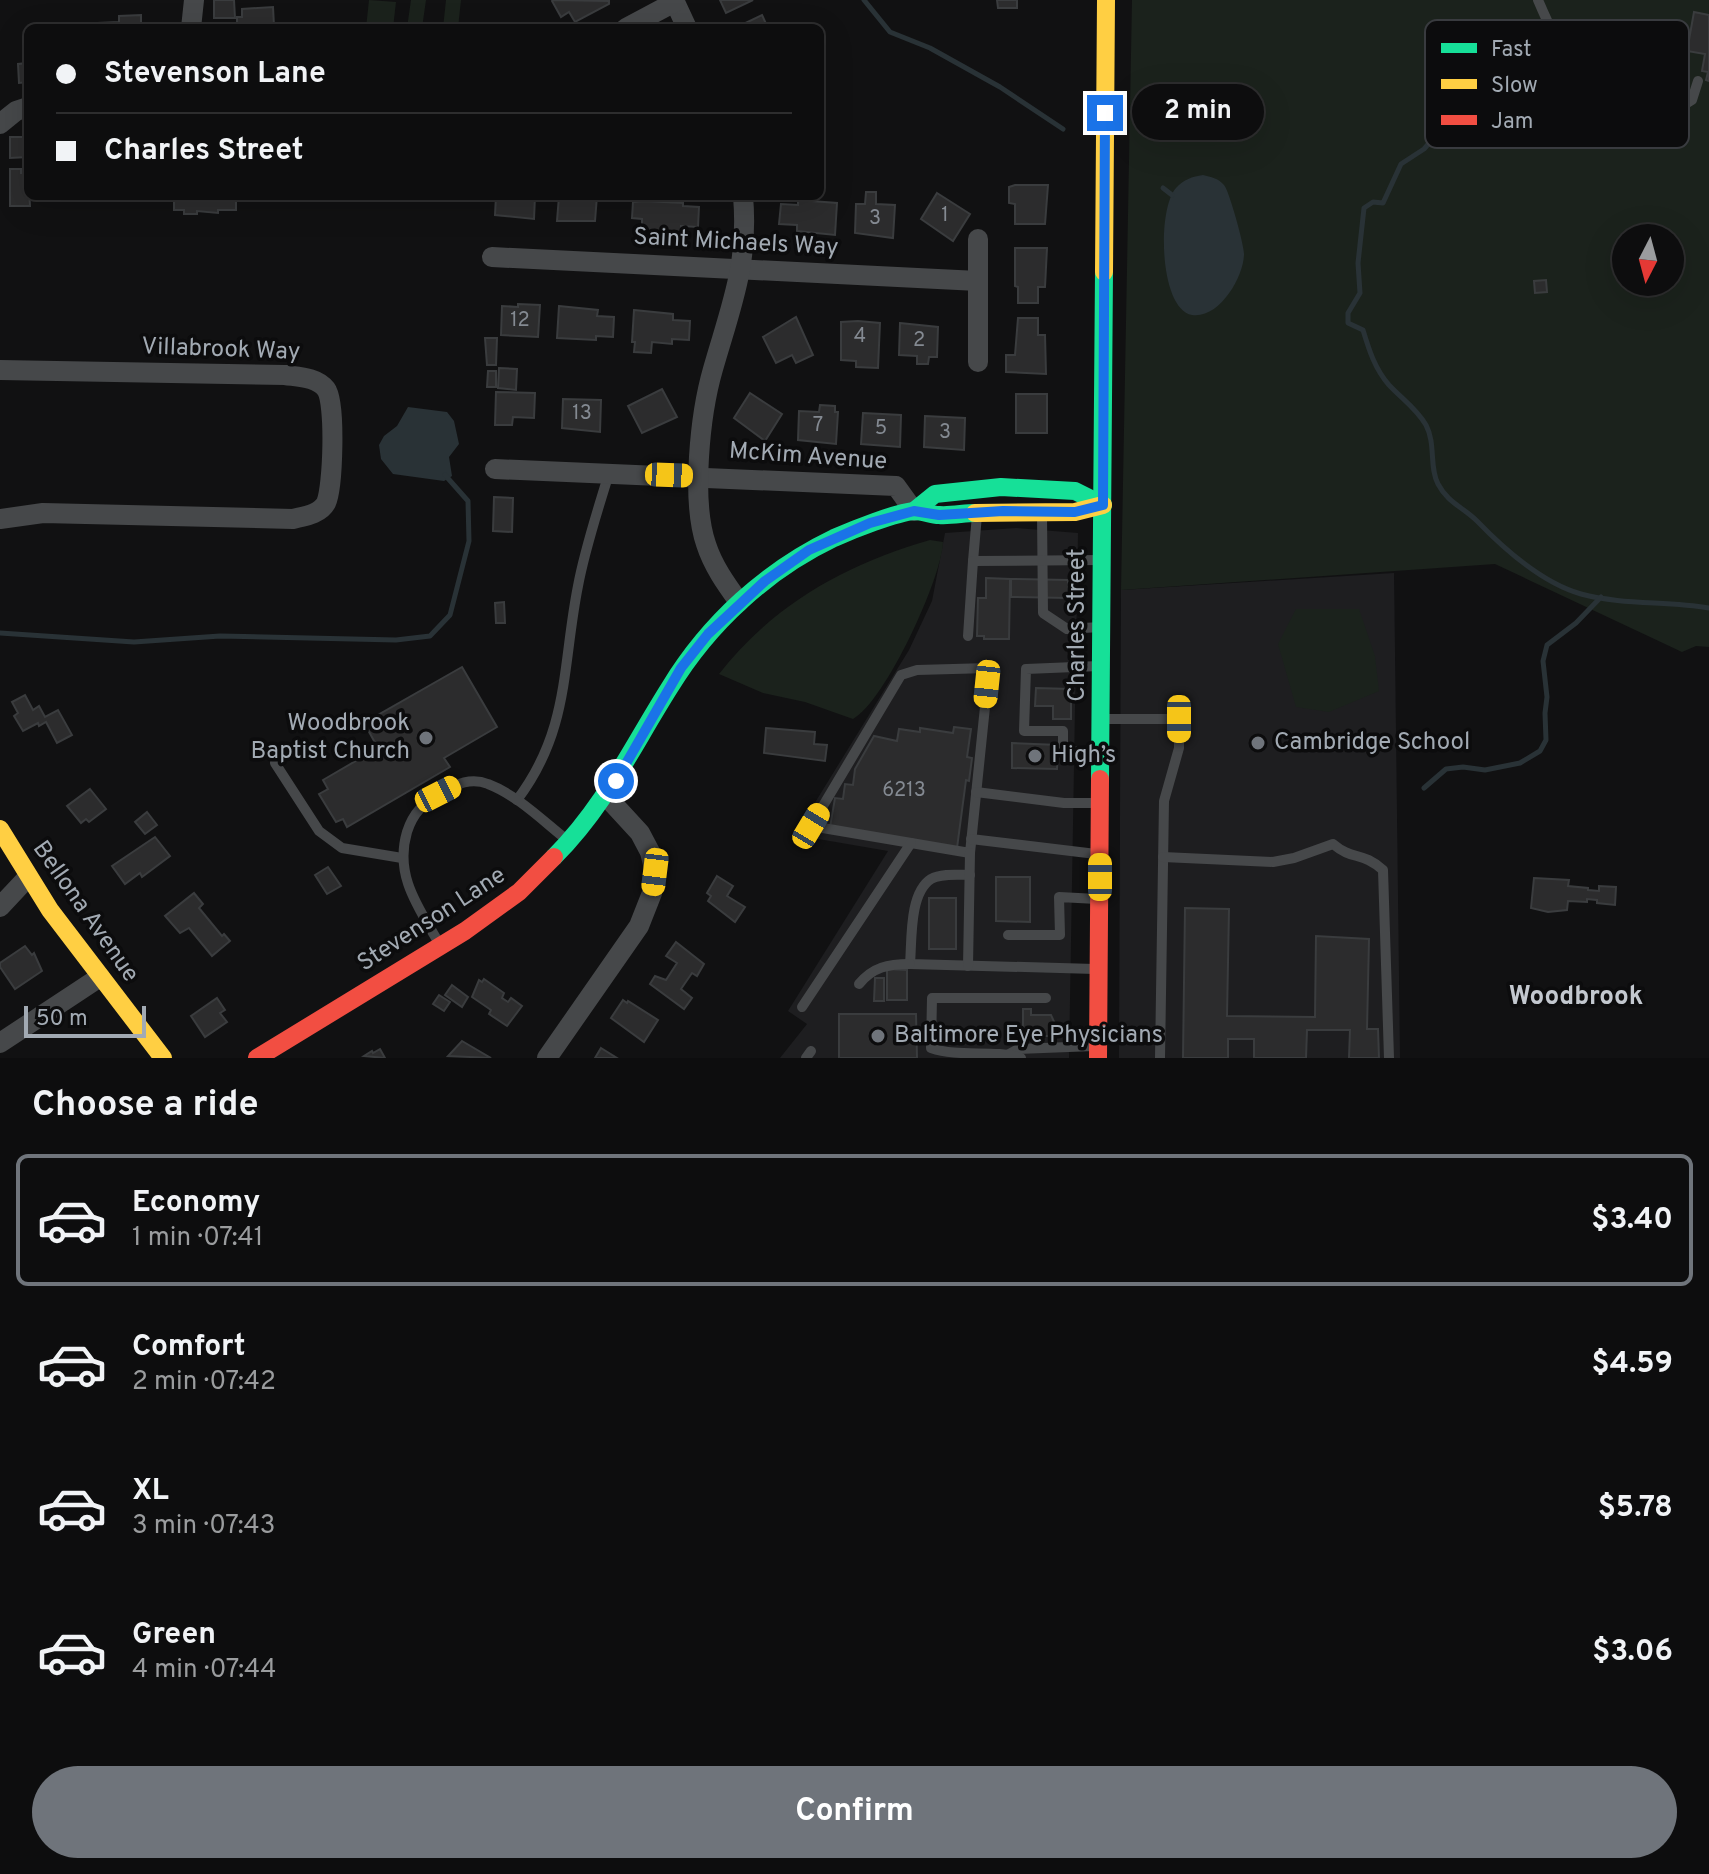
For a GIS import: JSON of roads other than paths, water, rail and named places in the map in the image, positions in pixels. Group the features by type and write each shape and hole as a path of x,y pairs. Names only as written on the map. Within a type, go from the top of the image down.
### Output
{"street":[{"path":"191,24 194,0"},
{"name":"Charles Street","path":"1098,1052 1106,0"},
{"path":"633,24 674,1 685,24"},
{"path":"0,124 24,108"},
{"path":"739,602 721,578 704,541 700,523 699,476 708,389 742,269 743,200"},
{"path":"978,239 978,362"},
{"name":"Saint Michaels Way","path":"492,257 978,281"},
{"name":"Villabrook Way","path":"0,370 285,375 313,379 327,390 332,407 330,486 325,505 314,514 293,519 43,513 0,519"},
{"name":"McKim Avenue","path":"495,469 896,486 914,511"},
{"name":"Stevenson Lane","path":"257,1058 441,947 519,892 569,842 606,796 681,668 708,634 739,602 787,564 827,541 870,523 914,511 935,494 1001,487 1075,491 1103,505"},
{"name":"Stevenson Lane","path":"914,511 939,515 977,511 1075,512 1103,505"},
{"path":"547,1058 639,926 652,893 655,872 650,852 640,833 606,796"},
{"name":"Bellona Avenue","path":"0,829 28,877 163,1058"},
{"path":"0,907 28,877"},
{"path":"0,1043 100,977"}],"lane":[{"path":"1538,0 1547,20"},
{"path":"1689,102 1698,81"},
{"path":"517,800 542,762 560,710 578,587 609,473"},
{"path":"968,636 977,511"},
{"path":"1042,511 1043,613 1067,629 1102,627"},
{"path":"973,561 1102,560"},
{"path":"1101,666 1026,669 1024,731 1063,731 1063,751 1101,752"},
{"path":"968,966 970,853 989,668 917,670 901,675 811,826 970,853"},
{"path":"1101,719 1179,719 1179,748 1164,801 1160,1058"},
{"path":"275,763 319,831 342,848 402,858"},
{"path":"441,947 404,878 402,858 411,820 421,806 459,783 472,780 489,784 517,800 569,842"},
{"path":"976,792 1064,803 1100,803"},
{"path":"971,839 1077,854 1100,854"},
{"path":"802,1007 911,843"},
{"path":"1163,857 1273,862 1333,844 1345,855 1369,857 1383,870 1389,1058"},
{"path":"910,964 915,903 930,879 970,875"},
{"path":"1008,935 1060,935 1059,897 1099,899"},
{"path":"859,984 868,973 889,964 1099,969"},
{"path":"1021,1058 1009,1054 943,1055 931,1048 932,998 1046,998"},
{"path":"1009,1054 1018,1049 1098,1052"}],"waterway":[{"path":"864,0 890,32 930,48 1000,87 1063,129"},
{"path":"1425,148 1401,164 1383,203 1373,202 1364,208 1358,263 1360,293 1348,313 1348,323 1363,330 1384,379 1426,425 1438,484 1451,500 1512,554 1538,574 1566,589 1612,600 1709,608"},
{"path":"1163,188 1172,195"},
{"path":"0,633 134,642 220,636 396,640 430,636 450,615 469,541 468,501 445,475"},
{"path":"1424,788 1446,769 1463,767 1485,770 1520,763 1540,751 1546,740 1547,697 1543,661 1547,645 1576,623 1601,597"}],"place":[{"name":"Woodbrook Baptist Church","path":"426,738"},
{"name":"Cambridge School","path":"1258,743"},
{"name":"High’s","path":"1035,756"},
{"name":"Baltimore Eye Physicians","path":"878,1036"}],"district":[{"name":"Woodbrook","path":"1576,997"}]}
